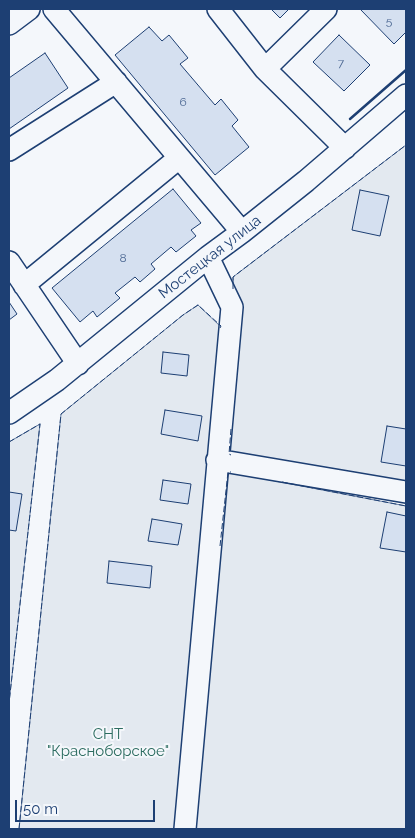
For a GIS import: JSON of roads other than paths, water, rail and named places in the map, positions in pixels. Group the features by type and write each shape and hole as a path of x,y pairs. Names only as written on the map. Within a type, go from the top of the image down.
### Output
{"street":[{"path":"9,24 29,9"},
{"path":"54,9 242,232"},
{"path":"218,9 265,69 345,148"},
{"path":"265,69 326,9"},
{"path":"9,150 116,82"},
{"name":"Мостецкая улица","path":"9,413 78,364 345,148 406,95"},
{"path":"24,285 179,158"},
{"path":"185,829 232,307 208,257"},
{"path":"9,262 78,364"},
{"path":"217,460 406,492"}],"park label":[{"name":"СНТ \"Красноборское\"","path":"108,742"}]}
